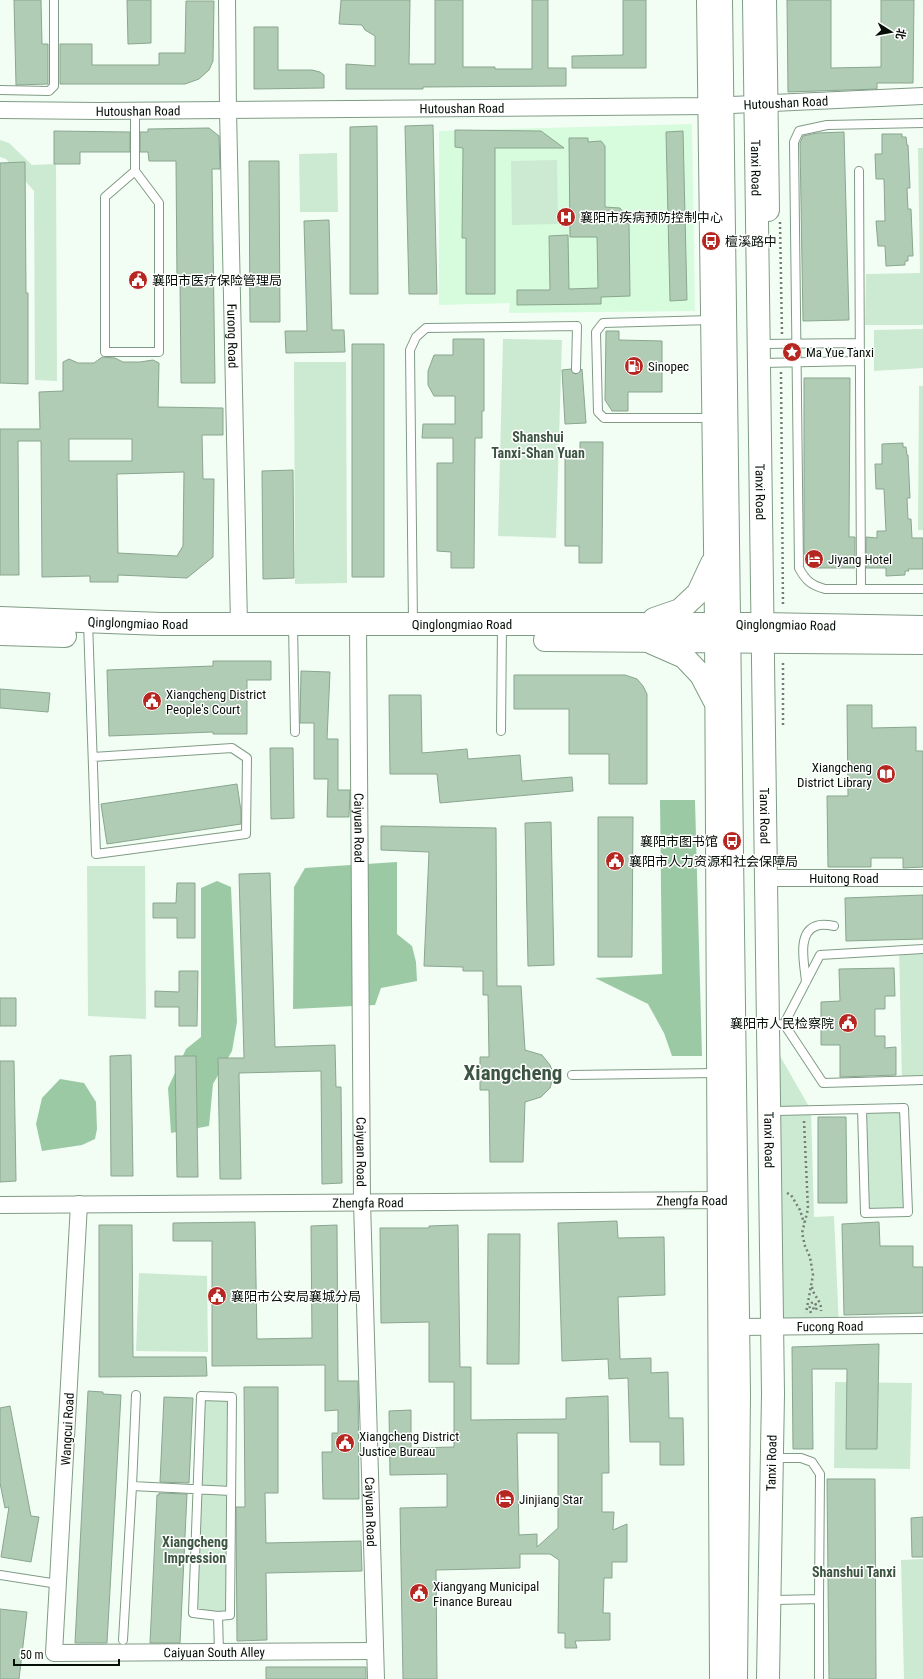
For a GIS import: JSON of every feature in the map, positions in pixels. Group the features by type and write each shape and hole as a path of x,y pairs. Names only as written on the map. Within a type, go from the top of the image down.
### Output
{"street":[{"name":"Furong Road","path":"227,0 239,624"},
{"path":"708,0 716,106 727,1200 721,1679"},
{"path":"720,0 716,106 712,320 715,556 722,632 716,704 718,1073 738,1327 739,1394 736,1679"},
{"name":"Tanxi Road","path":"754,0 761,105 770,879 776,1024 776,1327 773,1394 768,1679"},
{"path":"761,105 765,0"},
{"name":"Hutoushan Road","path":"0,110 228,110 716,106 923,96"},
{"path":"715,556 698,593 680,610 642,632 684,657 702,675 716,704"},
{"name":"Qinglongmiao Road","path":"0,618 88,629 293,631 767,632 923,627"},
{"name":"Qinglongmiao Road","path":"0,634 162,624 239,624 293,631"},
{"name":"Qinglongmiao Road","path":"358,631 412,624 502,632"},
{"name":"Caiyuan Road","path":"358,631 362,1202 376,1679"},
{"name":"Qinglongmiao Road","path":"767,632 923,643"},
{"name":"Huitong Road","path":"770,879 923,878"},
{"path":"776,1024 778,1111 776,1327 780,1458 776,1679"},
{"name":"Zhengfa Road","path":"0,1205 727,1200"},
{"name":"Wangcui Road","path":"54,1653 79,1204"},
{"name":"Fucong Road","path":"738,1327 923,1325"},
{"name":"Caiyuan South Alley","path":"54,1653 375,1651"}],"lane":[{"path":"0,90 49,91 54,86 54,0"},
{"path":"135,110 135,171 159,204 159,352 105,352 105,197 135,171"},
{"path":"923,123 827,126 799,131 794,142 799,568 803,576 812,585 825,589 923,589"},
{"path":"859,171 861,589"},
{"path":"712,320 603,323 596,332 598,412 604,418 713,418"},
{"path":"412,624 410,350 416,337 426,328 577,326 576,369"},
{"path":"764,353 796,344 859,343"},
{"path":"764,353 796,362 860,361"},
{"path":"88,629 96,854 246,834 247,758 232,748 93,757"},
{"path":"293,631 295,732"},
{"path":"501,731 502,632"},
{"path":"806,982 804,939 808,930 817,925 834,926"},
{"path":"923,949 820,955 806,982 776,1024 823,1083 923,1080"},
{"path":"572,1075 718,1073"},
{"path":"778,1111 803,1110 904,1108 908,1212 865,1214 862,1109"},
{"path":"123,1640 136,1395"},
{"path":"201,1396 232,1397 231,1491 230,1615 218,1616 193,1613 201,1396"},
{"path":"780,1458 801,1458 812,1462 820,1474 819,1679"},
{"path":"132,1486 231,1491"},
{"path":"0,1575 58,1584"},
{"path":"777,1600 819,1599"},
{"path":"218,1616 219,1652"}],"path":[{"path":"802,1326 813,1275 810,1257 805,1246 802,1233 808,1209 803,1110"},
{"path":"787,1193 792,1195 800,1210 804,1223"},
{"path":"812,1284 813,1291 822,1309 820,1313 812,1315 809,1310 812,1302 816,1304"}],"shaded area":[{"name":"襄阳市疾病预防控制中心","path":"692,124 695,311 509,313 510,303 439,305 439,131"},
{"path":"0,140 9,143 32,165 56,164 57,381 35,380 34,191 6,159 0,157"},
{"path":"918,148 923,148 923,325 865,325 866,274 920,273"},
{"path":"337,153 338,212 300,212 299,154"},
{"path":"557,160 558,224 512,225 511,161"},
{"path":"923,329 923,368 874,371 874,330"},
{"path":"503,339 562,340 556,538 498,536"},
{"path":"294,362 346,362 347,583 295,584"},
{"path":"919,386 923,386 923,530 918,530"},
{"path":"660,800 695,800 702,1056 672,1056 664,1033 648,1004 595,978 662,974"},
{"path":"397,862 397,934 412,946 416,962 417,981 381,988 375,1005 293,1009 294,887 305,868"},
{"path":"87,866 145,866 146,1019 88,1016"},
{"path":"217,881 231,887 237,1022 232,1051 213,1084 209,1126 171,1133 168,1088 186,1049 201,1037 201,888"},
{"path":"923,949 923,1080 902,1080 899,950"},
{"path":"776,1049 811,1110 814,1217 834,1216 839,1326 780,1327"},
{"path":"60,1079 84,1083 96,1102 97,1129 95,1139 82,1145 42,1151 36,1124 42,1098"},
{"path":"904,1108 908,1212 865,1213 862,1109"},
{"path":"139,1273 207,1276 208,1352 136,1351"},
{"path":"835,1382 912,1383 910,1469 834,1468"},
{"path":"201,1396 232,1397 230,1615 193,1610"},
{"path":"923,1559 923,1679 904,1679 901,1560"}],"building":[{"path":"14,0 41,0 42,44 48,44 48,84 16,85"},
{"path":"127,0 151,0 151,43 128,44"},
{"path":"341,0 410,0 409,64 435,64 435,0 463,0 463,67 532,69 532,0 548,0 548,68 566,68 566,86 346,89 346,64 375,66 375,36 365,30 362,25 339,24"},
{"path":"623,0 646,0 646,68 572,68 572,56 623,55"},
{"path":"787,0 831,0 831,68 881,67 881,0 914,0 913,83 877,83 877,89 788,92"},
{"path":"186,1 214,1 213,61 209,70 199,79 185,84 60,84 60,44 92,44 92,65 159,65 159,53 185,53"},
{"path":"254,27 278,27 278,70 312,70 320,72 324,75 324,88 254,89"},
{"path":"433,125 437,294 409,294 405,126"},
{"path":"377,126 378,294 350,294 350,127"},
{"path":"209,128 219,136 220,169 212,169 215,383 181,383 180,279 177,279 176,161 149,161 148,152 140,152 140,132 148,132 148,129"},
{"path":"455,130 541,131 564,148 495,148 495,294 466,294 466,238 462,238 463,148 455,147"},
{"path":"54,131 130,132 130,152 80,152 80,164 54,164"},
{"path":"683,131 687,300 670,301 666,132"},
{"path":"844,132 849,320 803,321 800,143 803,136 817,133"},
{"path":"882,134 902,134 902,137 906,137 908,145 910,188 907,188 908,209 911,209 913,256 908,256 908,261 905,261 905,265 886,266 885,246 878,246 876,221 885,221 884,179 876,179 875,154 882,154"},
{"path":"569,138 588,138 588,142 601,141 605,146 605,207 620,208 623,212 621,223 629,223 630,296 601,297 601,304 517,305 517,290 550,290 549,236 568,235 569,289 598,288 597,237 570,237"},
{"path":"249,161 279,161 280,322 250,322"},
{"path":"25,162 26,293 28,293 28,384 0,383 0,163"},
{"path":"329,220 332,330 344,330 345,352 286,353 285,331 307,331 304,221"},
{"name":"Sinopec","path":"606,331 619,331 619,340 662,341 662,392 628,392 628,411 612,411 605,400"},
{"path":"453,339 484,339 484,411 482,411 482,438 475,438 474,568 451,568 451,552 437,551 437,463 453,463 453,438 422,438 423,424 455,424 455,396 434,396 428,385 428,371 434,355 453,355"},
{"path":"352,344 384,344 384,577 352,577"},
{"path":"102,357 115,358 123,362 153,360 159,363 158,407 223,408 223,435 202,435 203,479 214,479 213,557 187,578 118,575 118,582 90,582 90,576 42,577 41,441 18,441 19,575 0,575 0,429 40,429 39,392 63,391 63,362 69,359 78,363 94,363","holes":["69,439 132,439 132,461 69,461","184,472 183,546 177,556 118,553 117,474"]},
{"path":"571,369 573,373 576,374 582,369 586,423 565,424 562,370"},
{"path":"804,378 850,378 849,537 855,537 855,568 813,568 804,553"},
{"path":"580,442 603,442 602,563 579,563 579,546 565,546 565,458 580,458"},
{"path":"903,443 903,447 906,447 908,455 910,498 907,498 908,519 911,519 912,538 923,538 923,569 908,569 909,571 905,571 905,575 886,576 886,568 866,568 866,537 877,538 877,531 886,531 884,489 876,489 875,464 882,464 882,444"},
{"path":"293,470 294,578 263,579 262,471"},
{"path":"213,661 271,661 271,680 247,680 247,734 213,734 213,732 109,736 107,670 213,666"},
{"path":"301,671 330,672 327,739 338,739 338,790 350,790 349,817 327,817 328,779 314,779 314,723 300,723"},
{"path":"514,675 625,675 637,679 647,694 647,784 609,784 609,754 569,754 569,709 514,709"},
{"path":"0,689 50,693 48,712 0,708"},
{"path":"389,695 421,695 422,753 467,749 468,759 520,755 522,781 572,777 573,791 440,803 437,774 390,774"},
{"name":"Xiangcheng District Library","path":"847,705 872,705 872,728 916,727 916,751 923,751 923,867 903,868 903,858 871,858 871,867 828,867 827,796 848,796"},
{"path":"270,748 293,748 294,818 271,819"},
{"path":"237,784 241,811 241,824 107,844 101,804"},
{"name":"襄阳市人力资源和社会保障局","path":"598,817 633,817 632,957 598,957"},
{"path":"551,822 554,965 528,966 525,823"},
{"path":"381,826 496,828 497,986 521,986 525,1050 542,1055 550,1065 554,1075 550,1088 541,1097 525,1102 523,1162 490,1162 489,1090 480,1090 480,1057 489,1057 488,995 483,995 483,971 463,971 463,967 424,966 429,852 381,850"},
{"path":"270,873 275,1047 335,1045 336,1087 341,1087 342,1183 322,1184 321,1071 239,1073 241,1179 220,1179 218,1058 244,1058 239,874"},
{"path":"177,883 195,883 195,938 177,938 177,918 153,918 153,903 176,903"},
{"path":"923,895 923,939 846,941 845,898"},
{"name":"襄阳市人民检察院","path":"894,968 895,996 885,996 885,1009 875,1009 875,1036 885,1036 885,1048 896,1047 896,1075 840,1077 840,1045 821,1045 821,1002 840,1001 839,969"},
{"path":"179,971 198,971 197,1026 179,1026 179,1007 155,1007 155,991 179,992"},
{"path":"0,998 16,998 16,1026 0,1026"},
{"path":"131,1055 133,1176 111,1176 110,1056"},
{"path":"175,1056 196,1056 198,1177 177,1177"},
{"path":"0,1061 14,1061 16,1181 0,1182"},
{"path":"818,1117 846,1117 847,1203 818,1203"},
{"path":"617,1221 618,1238 664,1237 665,1295 618,1297 620,1359 651,1358 651,1373 668,1372 669,1418 683,1418 684,1465 660,1465 660,1442 630,1442 628,1378 609,1379 608,1359 562,1361 558,1223"},
{"path":"255,1222 257,1339 312,1338 311,1226 337,1225 338,1381 358,1381 359,1499 323,1499 322,1452 332,1452 332,1433 338,1433 338,1410 325,1411 325,1365 212,1366 212,1241 173,1241 173,1223"},
{"path":"879,1222 880,1246 913,1246 913,1267 923,1267 923,1313 844,1315 842,1224"},
{"path":"99,1225 132,1225 133,1357 206,1357 207,1376 99,1377"},
{"path":"458,1225 460,1367 471,1367 471,1420 566,1419 566,1398 608,1396 609,1473 602,1473 602,1512 614,1512 613,1530 627,1524 627,1562 612,1562 612,1578 604,1578 603,1613 610,1613 610,1640 575,1641 577,1648 565,1648 565,1633 558,1633 559,1560 550,1554 520,1554 520,1568 436,1570 437,1679 403,1679 400,1508 447,1507 447,1474 390,1475 389,1411 411,1410 411,1448 454,1447 454,1382 429,1382 429,1322 381,1323 380,1228 429,1228 429,1226","holes":["517,1433 558,1433 558,1528 537,1547 537,1534 519,1535"]},
{"path":"488,1234 520,1234 519,1364 487,1364"},
{"path":"879,1344 877,1449 846,1449 847,1369 812,1369 813,1449 793,1449 792,1347"},
{"path":"244,1387 278,1387 278,1493 265,1493 266,1543 361,1541 362,1571 266,1573 267,1640 237,1641 236,1507 245,1507"},
{"path":"88,1391 121,1395 107,1643 75,1643"},
{"path":"164,1397 193,1398 189,1483 160,1482"},
{"path":"10,1406 31,1516 39,1517 31,1562 1,1557 9,1507 5,1508 0,1483 0,1408"},
{"path":"827,1479 875,1479 876,1679 829,1679"},
{"path":"159,1493 187,1494 180,1643 150,1643 157,1495 159,1495"},
{"path":"923,1517 923,1557 912,1557 911,1518"},
{"path":"0,1609 27,1612 19,1679 0,1679"},
{"path":"266,1667 366,1667 366,1679 266,1679"}],"place":[{"name":"襄阳市疾病预防控制中心","path":"566,217"},
{"name":"檀溪路中","path":"711,241"},
{"name":"襄阳市医疗保险管理局","path":"138,280"},
{"name":"Ma Yue Tanxi","path":"792,352"},
{"name":"Sinopec","path":"634,366"},
{"name":"Jiyang Hotel","path":"814,559"},
{"name":"Xiangcheng District People's Court","path":"152,701"},
{"name":"Xiangcheng District Library","path":"886,774"},
{"name":"襄阳市图书馆","path":"732,841"},
{"name":"襄阳市人力资源和社会保障局","path":"615,861"},
{"name":"襄阳市人民检察院","path":"848,1023"},
{"name":"襄阳市公安局襄城分局","path":"217,1296"},
{"name":"Xiangcheng District Justice Bureau","path":"345,1443"},
{"name":"Jinjiang Star","path":"505,1499"},
{"name":"Xiangyang Municipal Finance Bureau","path":"419,1593"}],"district":[{"name":"Shanshui Tanxi-Shan Yuan","path":"538,446"},
{"name":"Xiangcheng","path":"513,1073"},
{"name":"Xiangcheng Impression","path":"195,1550"},
{"name":"Shanshui Tanxi","path":"854,1572"}]}
